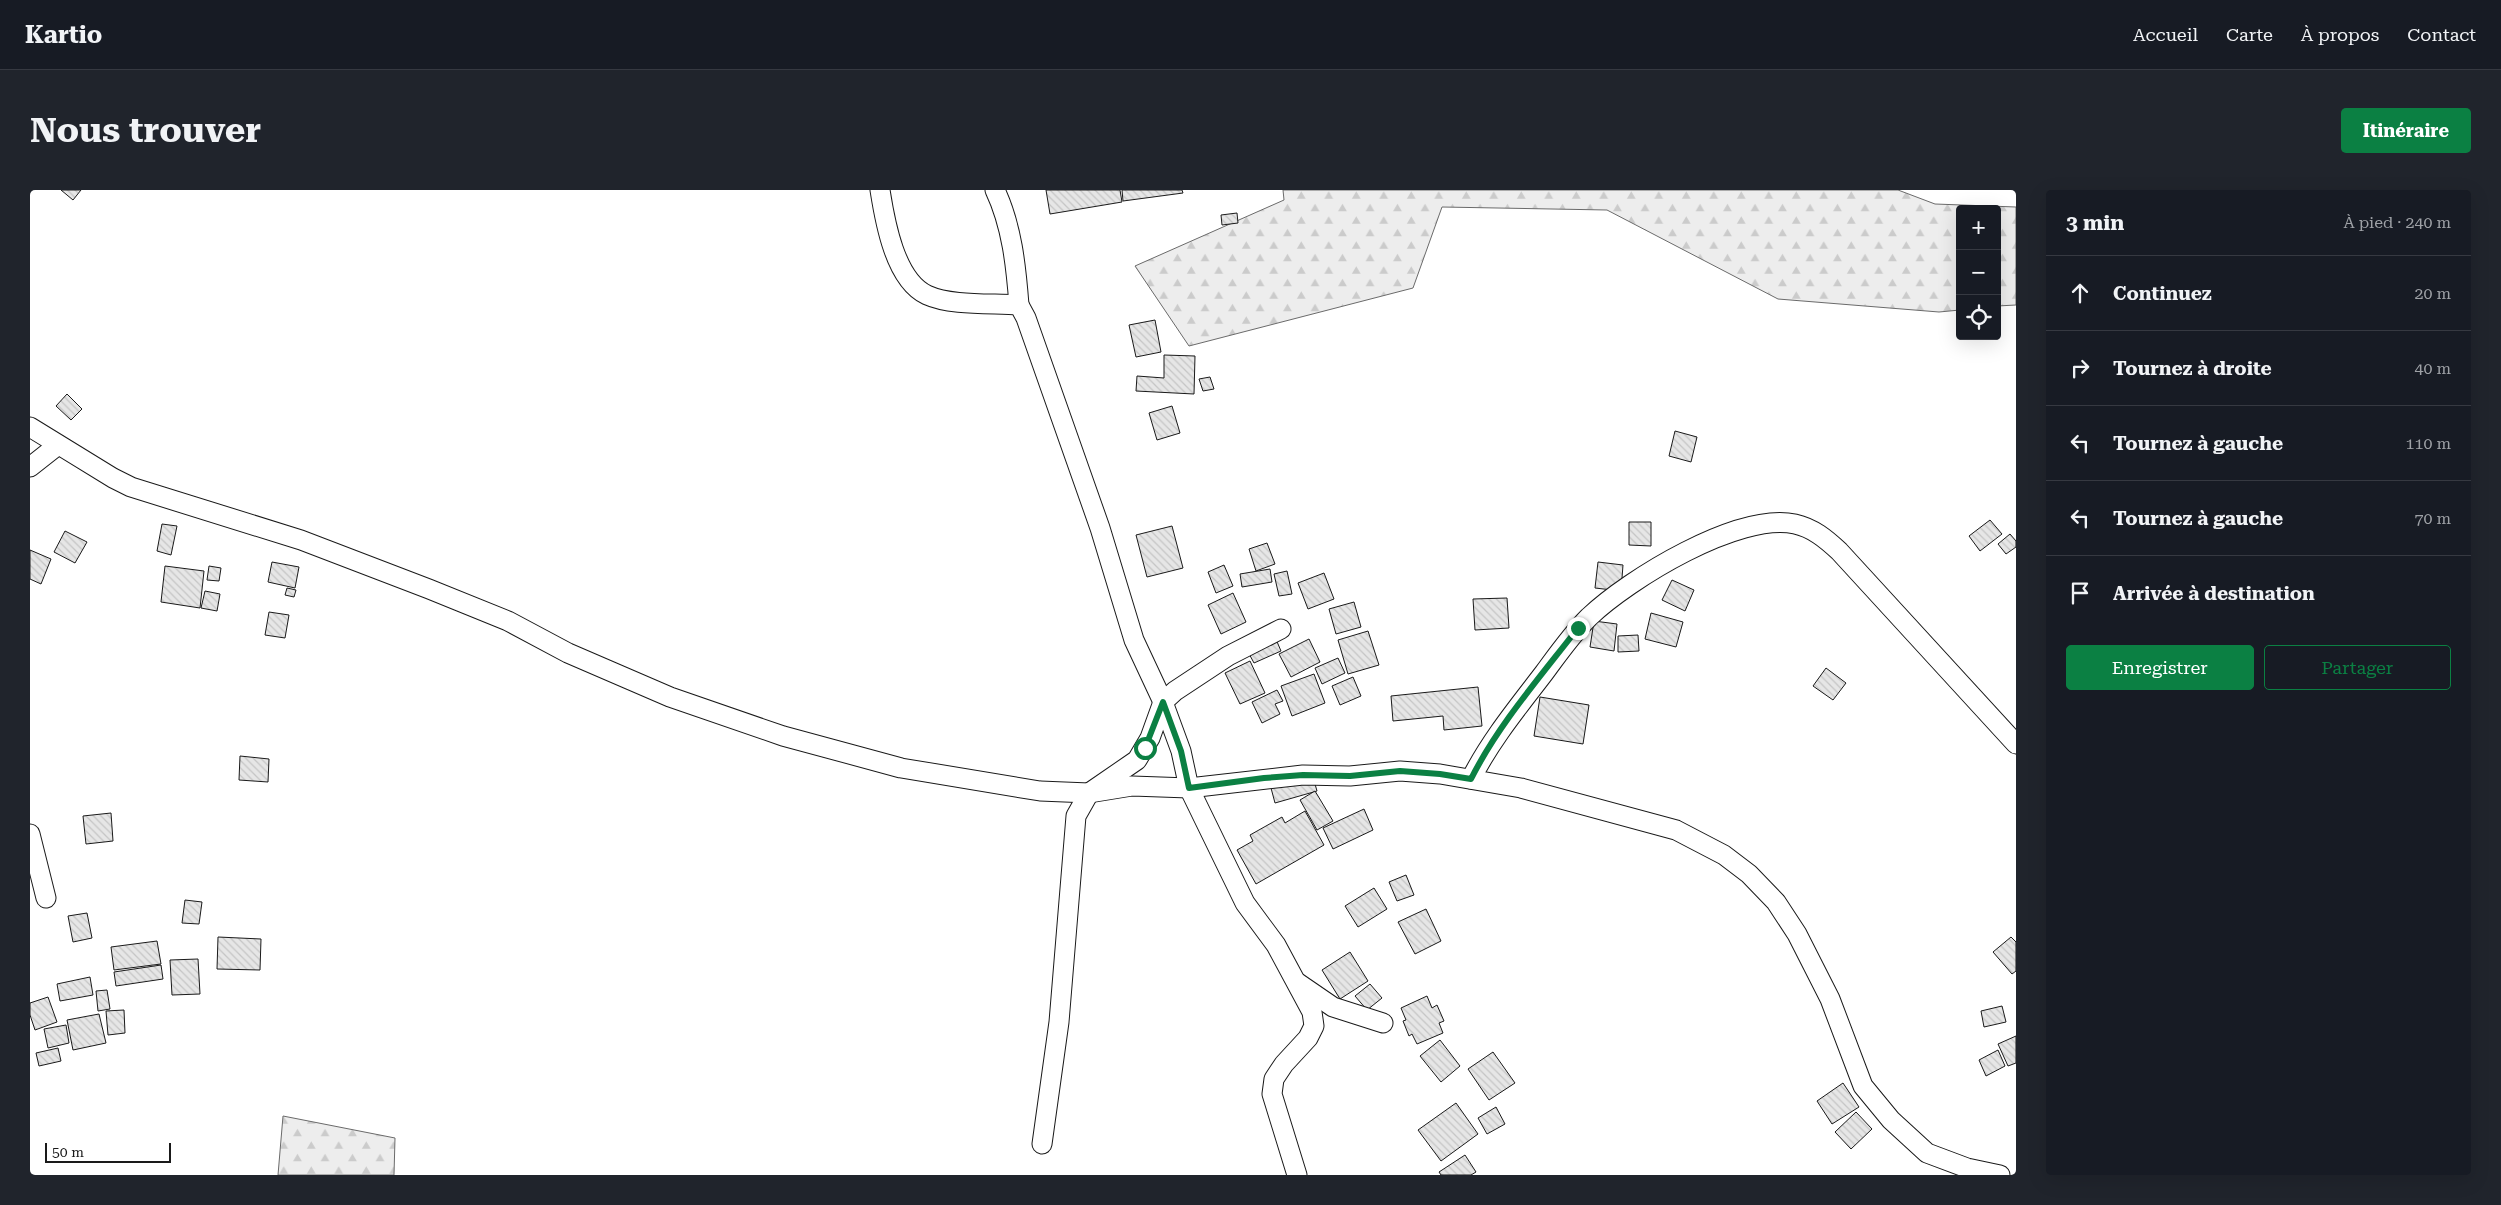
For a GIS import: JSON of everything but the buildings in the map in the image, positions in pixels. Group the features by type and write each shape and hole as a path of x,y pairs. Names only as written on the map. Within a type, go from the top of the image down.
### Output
{"street":[{"path":"880,190 895,251 904,274 918,290 942,298 1018,305"},
{"path":"995,190 1008,227 1014,256 1018,305 1031,333 1100,528 1134,640 1163,702 1181,751 1189,788 1245,903 1276,945 1312,1012 1314,1026 1308,1038 1284,1064 1274,1079 1272,1094 1297,1175"},
{"path":"30,427 112,478 131,487 301,540 429,589 508,621 568,653 670,697 783,736 901,768 1040,791 1089,793 1132,786 1189,788 1303,775 1350,776 1400,771 1440,774 1521,788 1676,830 1724,855 1749,874 1776,902 1797,934 1813,969 1830,999 1863,1086 1892,1120 1926,1152 1967,1168 2000,1175"},
{"path":"30,467 58,445"},
{"path":"1471,779 1481,760 1578,628 1611,598 1656,568 1707,542 1759,524 1779,522 1809,528 1839,551 2016,744"},
{"path":"1042,1144 1059,1022 1072,842 1076,816 1089,793 1137,760 1150,738 1163,702 1183,685 1228,656 1281,629"},
{"path":"30,834 46,898"},
{"path":"1297,982 1333,1007 1383,1023"}],"green space":[{"path":"1283,190 1898,190 1935,204 1962,205 1956,205 1956,310 1939,312 1778,299 1607,210 1442,207 1413,288 1189,346 1135,266 1284,200"},
{"path":"2001,206 2016,207 2016,305 2001,306"},
{"path":"283,1116 395,1138 394,1175 278,1175"}],"route":[{"path":"1145,748 1163,702 1181,751 1189,788 1264,778 1303,775 1350,776 1400,771 1471,779 1481,760 1508,720 1578,628"}]}
